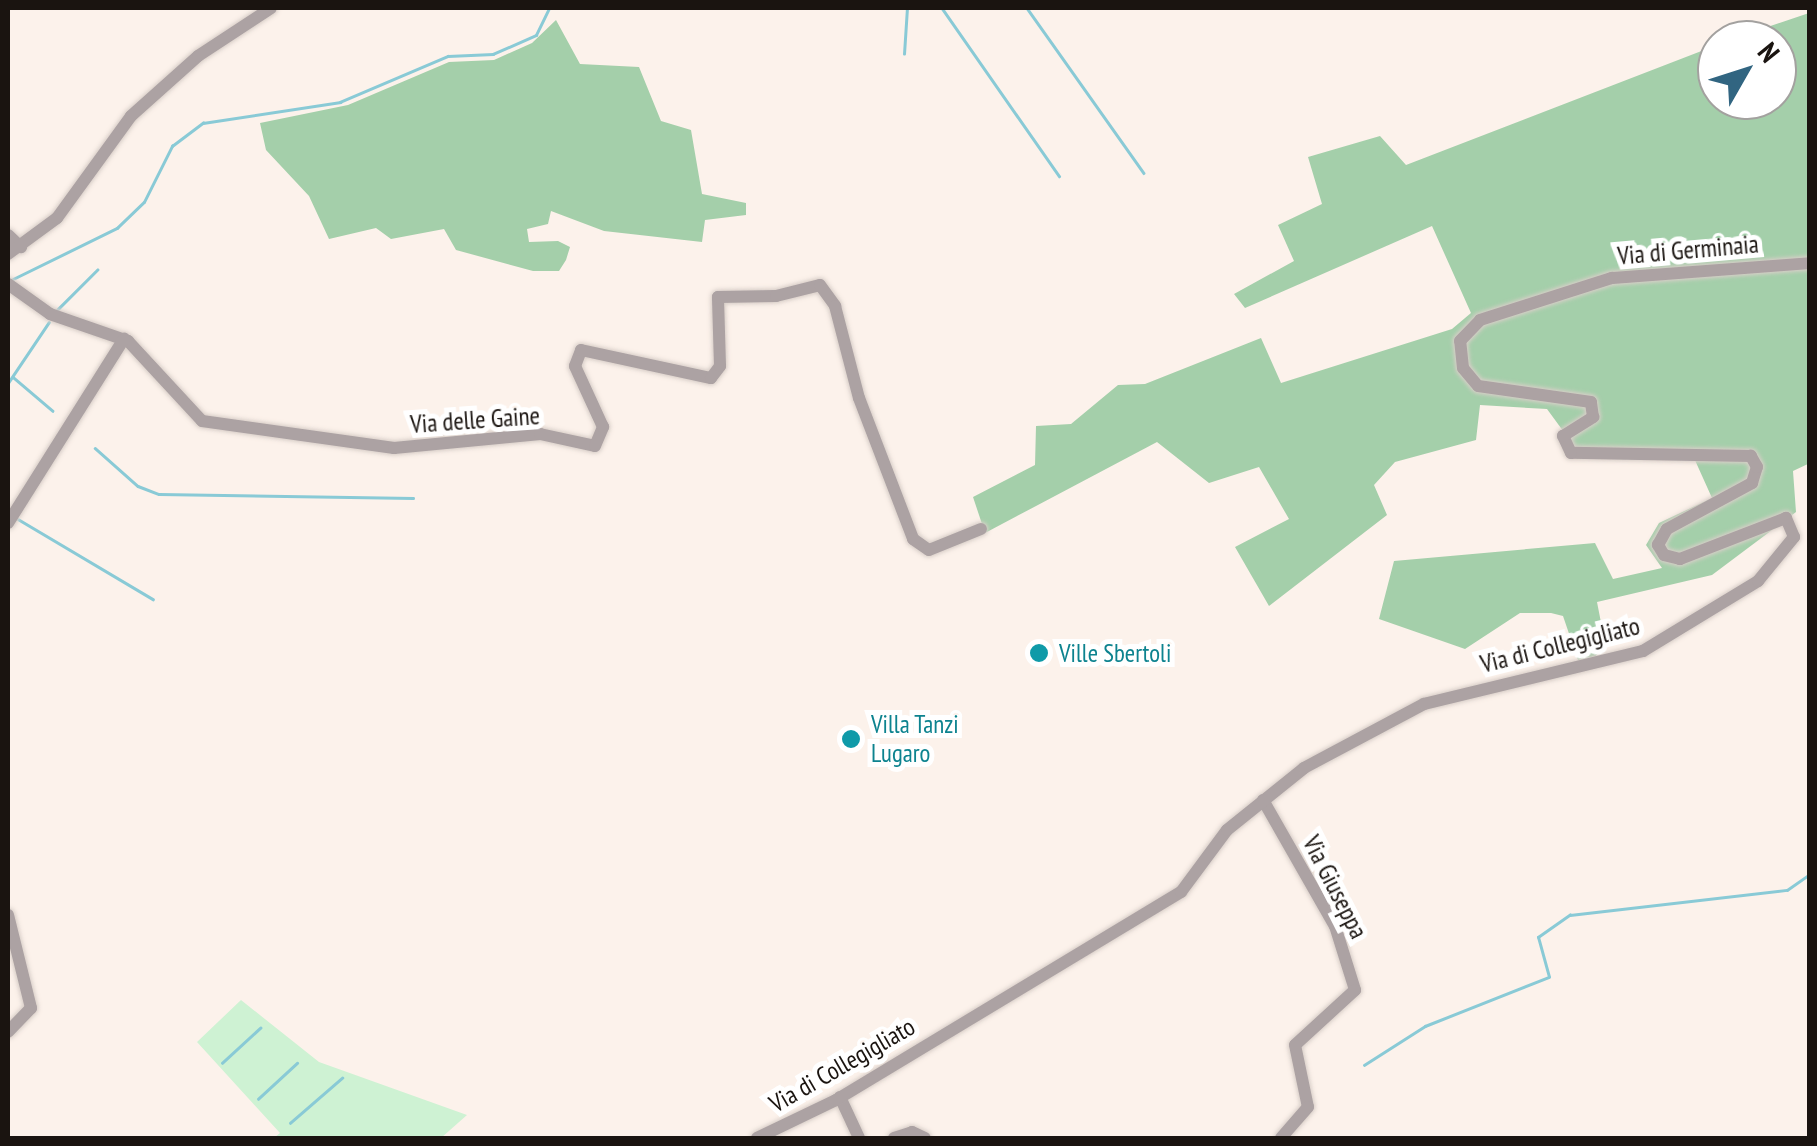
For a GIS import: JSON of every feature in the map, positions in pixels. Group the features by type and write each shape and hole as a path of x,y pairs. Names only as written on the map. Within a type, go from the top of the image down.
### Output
{"street":[{"path":"8,236 14,250 57,218 131,116 198,56 271,8"},
{"name":"Via di Germinaia","path":"1462,336 1480,320 1612,278 1810,263"},
{"name":"Via delle Gaine","path":"10,287 50,314 124,339 170,388 190,421 394,448 540,434 596,446 602,422 576,356 592,349 711,378 720,363 715,301 725,294 827,288 859,398 913,539 929,550 981,529"},
{"name":"Via di Collegigliato","path":"757,1138 840,1097 1181,892 1227,830 1304,768 1424,704 1643,650 1745,592 1794,537 1792,523 1779,518 1686,558 1664,556 1658,545 1663,532 1752,483 1755,461 1737,452 1571,453 1563,436 1594,418 1592,402 1478,386 1463,368 1462,336"},
{"path":"8,523 124,339"},
{"name":"Via Giuseppa","path":"1263,800 1335,926 1356,990 1295,1046 1308,1107 1282,1138"},
{"path":"8,916 31,1008 8,1032"},
{"path":"840,1097 859,1138"},
{"path":"894,1138 912,1132 925,1138"}],"green space":[{"path":"1809,13 1810,463 1793,471 1796,512 1712,575 1597,602 1605,643 1596,656 1578,660 1563,616 1551,613 1520,613 1465,649 1379,619 1394,561 1595,543 1613,579 1662,568 1646,545 1659,523 1712,498 1694,458 1577,450 1547,409 1480,405 1476,440 1395,462 1374,485 1387,515 1269,606 1235,547 1289,519 1259,467 1209,483 1157,442 985,533 973,497 1035,465 1036,426 1071,424 1118,385 1145,384 1261,338 1281,383 1452,329 1471,313 1432,226 1245,308 1234,294 1294,261 1278,225 1322,204 1308,157 1380,136 1406,165 1697,53 1697,120 1797,120 1797,20 1788,20"},
{"path":"556,20 580,64 639,67 661,121 691,130 702,194 746,203 746,215 705,220 702,242 604,231 551,211 548,224 527,229 529,242 558,241 570,247 559,271 533,271 456,250 444,229 391,239 376,228 329,239 309,196 266,150 260,123 348,105 449,62 494,60 532,43"},
{"path":"241,1000 319,1062 467,1115 441,1138 274,1138 280,1133 197,1042"}],"waterway":[{"path":"13,279 117,228 144,202 172,146 203,123 340,102 448,56 493,54 536,35 549,8"},
{"path":"904,54 907,8"},
{"path":"942,8 1059,176"},
{"path":"1027,8 1144,173"},
{"path":"57,310 97,270"},
{"path":"8,383 49,322"},
{"path":"13,377 53,411"},
{"path":"95,448 138,486 159,494 413,498"},
{"path":"18,519 153,599"},
{"path":"1364,1065 1425,1026 1549,977 1538,937 1570,915 1787,890 1810,874"},
{"path":"222,1063 260,1028"},
{"path":"258,1099 297,1063"},
{"path":"290,1123 342,1078"}],"place":[{"name":"Ville Sbertoli","path":"1039,653"},
{"name":"Villa Tanzi Lugaro","path":"851,739"}]}
